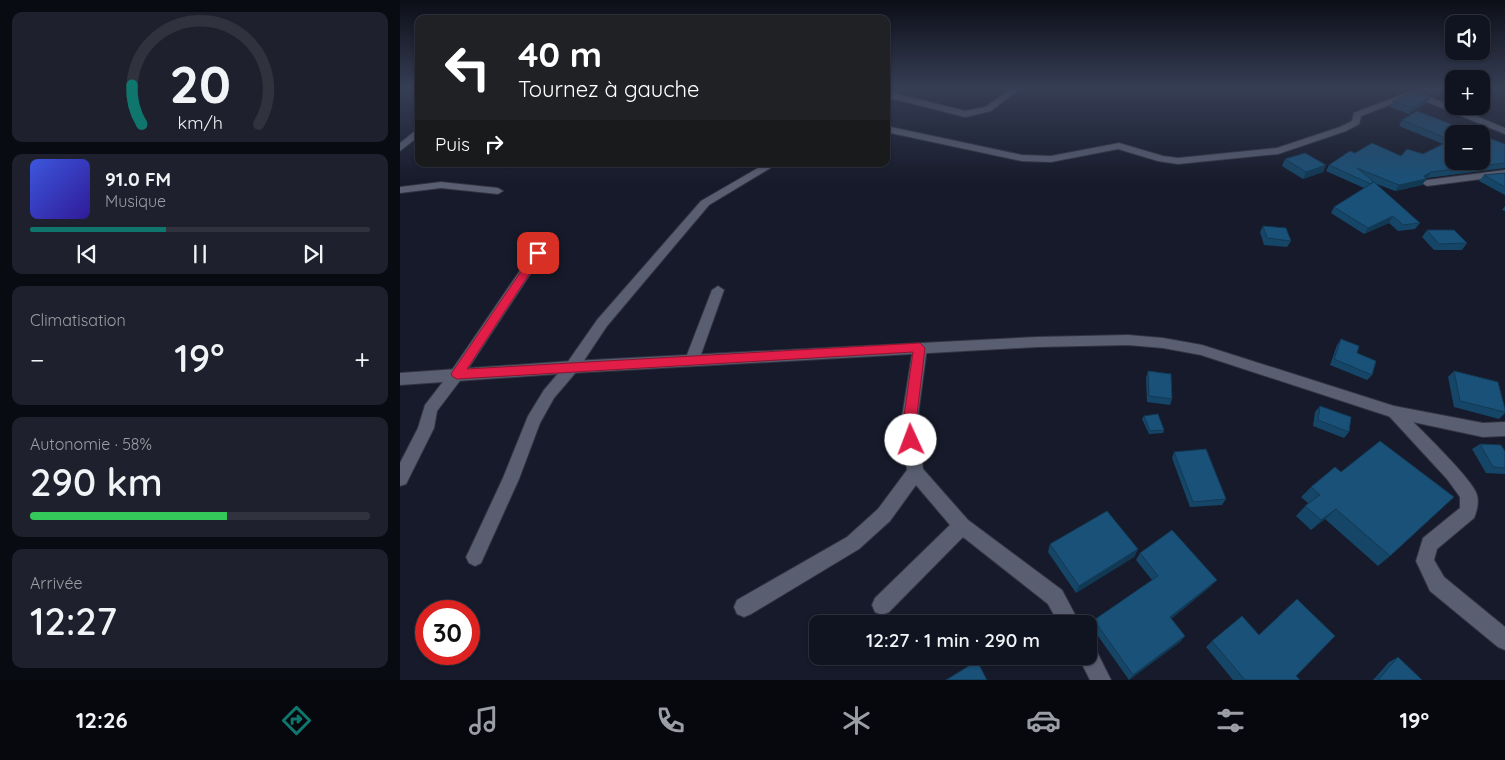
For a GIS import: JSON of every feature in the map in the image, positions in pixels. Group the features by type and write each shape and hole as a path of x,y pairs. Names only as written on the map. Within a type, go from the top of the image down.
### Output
{"street":[{"path":"890,130 1022,158 1052,159 1119,146 1162,159 1178,161 1278,151 1343,129 1356,122 1356,120"},
{"path":"1478,120 1505,131"},
{"path":"400,148 415,135"},
{"path":"475,557 512,479 533,422 549,394 572,366 602,323 704,203 767,167"},
{"path":"1427,183 1505,173"},
{"path":"400,190 441,185 498,191"},
{"path":"400,479 426,428 430,410 457,374 538,253"},
{"path":"692,360 718,290"},
{"path":"400,379 572,366 1095,339 1163,343 1218,355 1394,412 1483,430 1505,429"},
{"path":"920,348 909,423 915,472 962,526 1055,596 1065,615"},
{"path":"1394,412 1469,495 1468,512 1428,544 1425,561 1437,584 1505,640"},
{"path":"744,608 853,543 884,515 915,472"},
{"path":"882,605 962,526"},
{"path":"1093,665 1101,680"}],"building":[{"path":"1402,120 1440,120 1454,125 1445,125 1445,138"},
{"path":"1490,138 1505,144 1505,163 1490,165"},
{"path":"1372,143 1401,156 1407,149 1423,154 1445,143 1445,170 1447,170 1431,172 1424,176 1426,179 1399,185 1357,168 1373,181 1371,184 1329,165 1350,151 1355,153"},
{"path":"1305,153 1326,165 1306,172 1285,159"},
{"path":"1505,173 1505,187 1484,175"},
{"path":"1374,182 1420,223 1403,225 1393,216 1368,228 1334,207"},
{"path":"1263,226 1286,228 1291,241 1267,238"},
{"path":"1427,230 1454,230 1467,243 1439,244"},
{"path":"1341,339 1359,346 1357,353 1376,361 1372,375 1334,359"},
{"path":"1148,371 1171,374 1172,399 1149,396"},
{"path":"1454,371 1498,382 1505,412 1460,401"},
{"path":"1320,406 1351,417 1349,432 1318,420"},
{"path":"1158,414 1164,430 1150,431 1144,416"},
{"path":"1380,441 1454,497 1390,556 1336,509 1321,520 1305,506 1320,495 1311,487 1335,467 1341,472"},
{"path":"1480,444 1501,445 1505,451 1505,468 1493,467"},
{"path":"1206,449 1226,499 1193,502 1174,452"},
{"path":"1107,511 1138,549 1079,586 1050,544"},
{"path":"1172,530 1217,580 1170,617 1185,636 1133,675 1097,624 1097,618 1158,576 1140,553"},
{"path":"1297,599 1335,636 1296,676 1300,680 1245,680 1212,641 1242,616 1259,635"},
{"path":"1398,657 1422,680 1378,680"},
{"path":"970,665 979,665 987,680 946,680"}],"route":[{"path":"538,253 457,374 572,366 920,348 909,423 911,440"}]}
